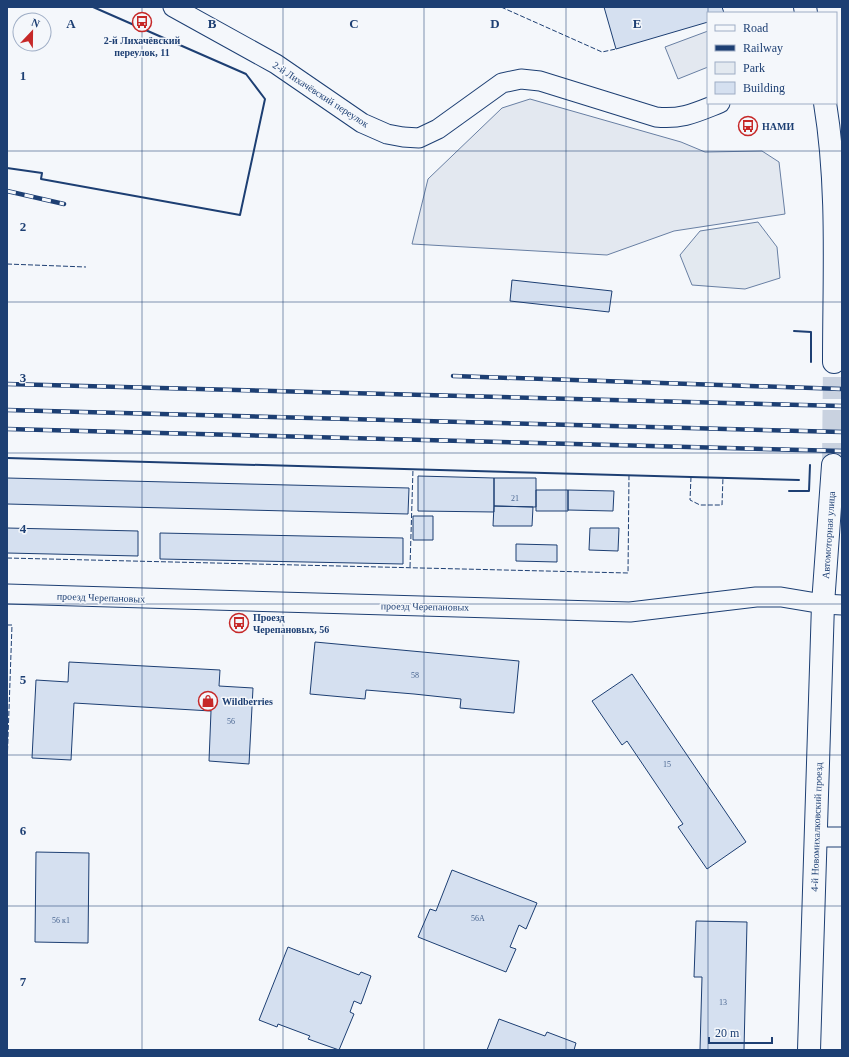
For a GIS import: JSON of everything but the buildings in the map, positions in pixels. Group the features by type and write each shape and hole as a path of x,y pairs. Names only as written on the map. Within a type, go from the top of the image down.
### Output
{"street":[{"name":"2-й Лихачёвский переулок","path":"173,7 276,64 362,123 387,134 403,138 419,138 438,130 502,83 521,79 540,82 656,117 672,118 689,116 718,104"},
{"path":"825,104 830,131 834,187 834,362"},
{"name":"Автомоторная улица","path":"832,605 833,465"},
{"name":"проезд Черепановых","path":"7,594 630,612 756,597 781,597 832,605"},
{"name":"4-й Новомихалковский проезд","path":"809,1050 815,836 832,605"},
{"path":"815,836 842,837"}],"green space":[{"path":"758,222 777,247 780,278 745,289 692,285 680,255 700,231"}],"shaded area":[{"path":"707,31 707,67 678,79 665,47"},
{"path":"530,99 681,142 705,152 762,151 779,162 785,214 674,231 607,255 412,244 428,179 502,108"}],"tunnel":[{"path":"833,465 834,362"}],"railway":[{"path":"7,191 64,204"},
{"path":"453,376 842,389"},
{"path":"7,384 842,406"},
{"path":"7,410 842,432"},
{"path":"7,429 842,451"}],"fence":[{"path":"501,7 602,52 616,49"},
{"path":"7,264 86,267"},
{"path":"410,567 413,469"},
{"path":"7,558 628,573 629,475"},
{"path":"691,477 690,500 700,505 722,505 723,477"},
{"path":"7,625 12,625 7,766"}],"wall":[{"path":"7,168 42,173 41,179 240,215 265,99 246,74 93,7"},
{"path":"794,331 811,332 811,362"},
{"path":"7,458 799,480"},
{"path":"789,491 809,491 810,465"}],"place":[{"name":"2-й Лихачёвский переулок, 11","path":"142,22"},
{"name":"НАМИ","path":"748,126"},
{"name":"Проезд Черепановых, 56","path":"239,623"},
{"name":"Wildberries","path":"208,701"}]}
